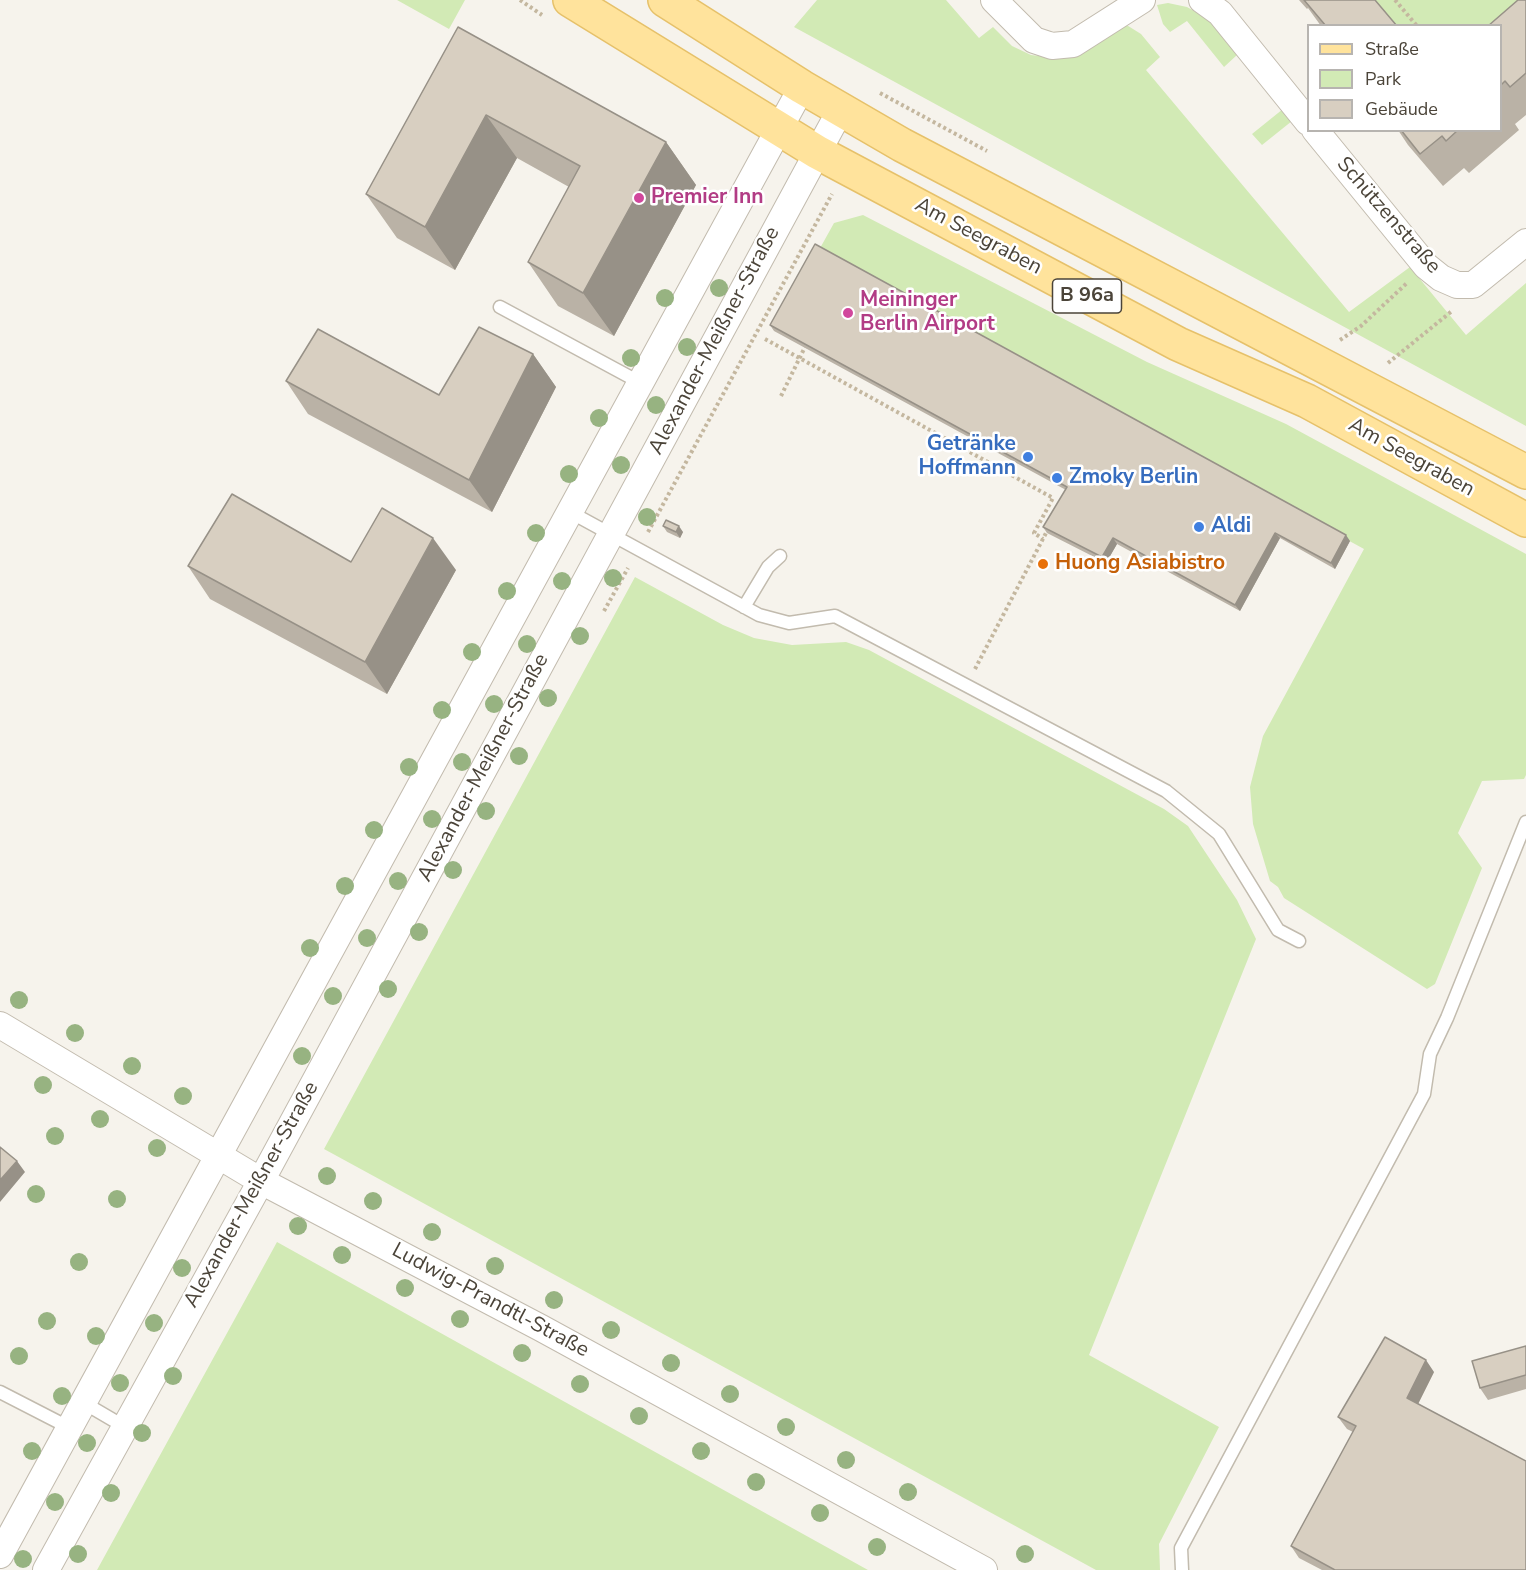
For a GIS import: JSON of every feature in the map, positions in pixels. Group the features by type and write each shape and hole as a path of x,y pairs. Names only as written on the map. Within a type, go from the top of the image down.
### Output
{"main road":[{"name":"Am Seegraben","path":"570,0 817,152 1178,344 1307,401 1526,520"},
{"name":"Am Seegraben","path":"665,0 802,87 902,145 1526,472"}],"street":[{"path":"994,0 1034,40 1052,46 1073,44 1142,0"},
{"path":"1202,0 1220,13 1307,121"},
{"name":"Alexander-Meißner-Straße","path":"0,1555 802,87"},
{"name":"Alexander-Meißner-Straße","path":"46,1570 261,1181 842,109"},
{"name":"Schützenstraße","path":"1317,132 1426,266 1441,278 1457,285 1473,285"},
{"path":"1473,285 1526,242"},
{"name":"Ludwig-Prandtl-Straße","path":"0,1025 261,1181 541,1328 984,1570"}],"lane":[{"path":"500,307 641,383"},
{"path":"570,512 759,615 789,623 836,615 1166,791 1219,834 1278,930 1299,941"},
{"path":"744,607 768,567 780,556"},
{"path":"1182,1570 1181,1548 1424,1094 1430,1054 1447,1018 1526,822"},
{"path":"0,1392 70,1428"},
{"path":"84,1403 125,1427"}],"path":[{"path":"1395,0 1415,24"},
{"path":"1339,341 1360,326 1426,266"},
{"path":"1385,366 1448,315 1473,285"},
{"path":"765,339 1053,498 1034,533 1043,539"},
{"path":"781,396 805,347"},
{"path":"966,685 1046,532"}],"green space":[{"path":"397,0 465,0 449,29"},
{"path":"817,0 946,0 979,38 993,27 1012,46 1031,55 1055,58 1082,54 1125,24 1141,34 1160,57 1146,70 1349,312 1410,267 1466,335 1526,283 1526,426 794,27"},
{"path":"1372,0 1526,0 1502,24 1391,24"},
{"path":"1168,3 1187,7 1203,16 1216,27 1237,55 1224,67 1187,21 1170,32 1163,24 1157,5"},
{"path":"1283,109 1292,121 1262,145 1252,134"},
{"path":"863,215 1147,362 1286,424 1526,554 1526,775 1524,779 1482,781 1458,833 1482,868 1435,984 1427,989 1284,898 1278,887 1270,881 1253,824 1250,787 1263,736 1364,549 819,250 834,223"},
{"path":"635,577 723,625 754,638 792,645 846,642 869,650 1164,809 1188,826 1237,900 1256,939 1089,1355 1219,1427 1159,1544 1160,1570 1096,1570 324,1149"},
{"path":"277,1242 491,1361 868,1570 97,1570"}],"building":[{"path":"1304,0 1375,0 1395,24 1324,24"},
{"path":"1518,0 1526,0 1526,73 1510,87 1505,81 1502,84 1502,24 1490,24"},
{"path":"458,27 666,142 583,293 528,262 580,166 486,115 425,227 366,194"},
{"path":"1403,132 1456,132 1446,141 1442,136 1420,154"},
{"path":"815,244 1346,535 1331,563 1275,533 1235,605 1113,538 1102,557 1043,527 1067,487 770,325"},
{"path":"479,327 533,354 469,480 286,381 318,329 439,395"},
{"path":"232,494 351,562 382,508 433,538 365,662 188,566"},
{"path":"666,520 679,526 676,532 663,526"},
{"path":"0,1147 17,1161 0,1180"},
{"path":"1385,1337 1426,1360 1407,1398 1526,1461 1526,1570 1335,1570 1291,1546 1356,1426 1338,1417"},
{"path":"1526,1346 1526,1375 1480,1388 1472,1361"}],"place":[{"name":"Premier Inn","path":"639,198"},
{"name":"Meininger Berlin Airport","path":"848,313"},
{"name":"Getränke Hoffmann","path":"1028,457"},
{"name":"Zmoky Berlin","path":"1057,478"},
{"name":"Aldi","path":"1199,527"},
{"name":"Huong Asiabistro","path":"1043,564"}]}
